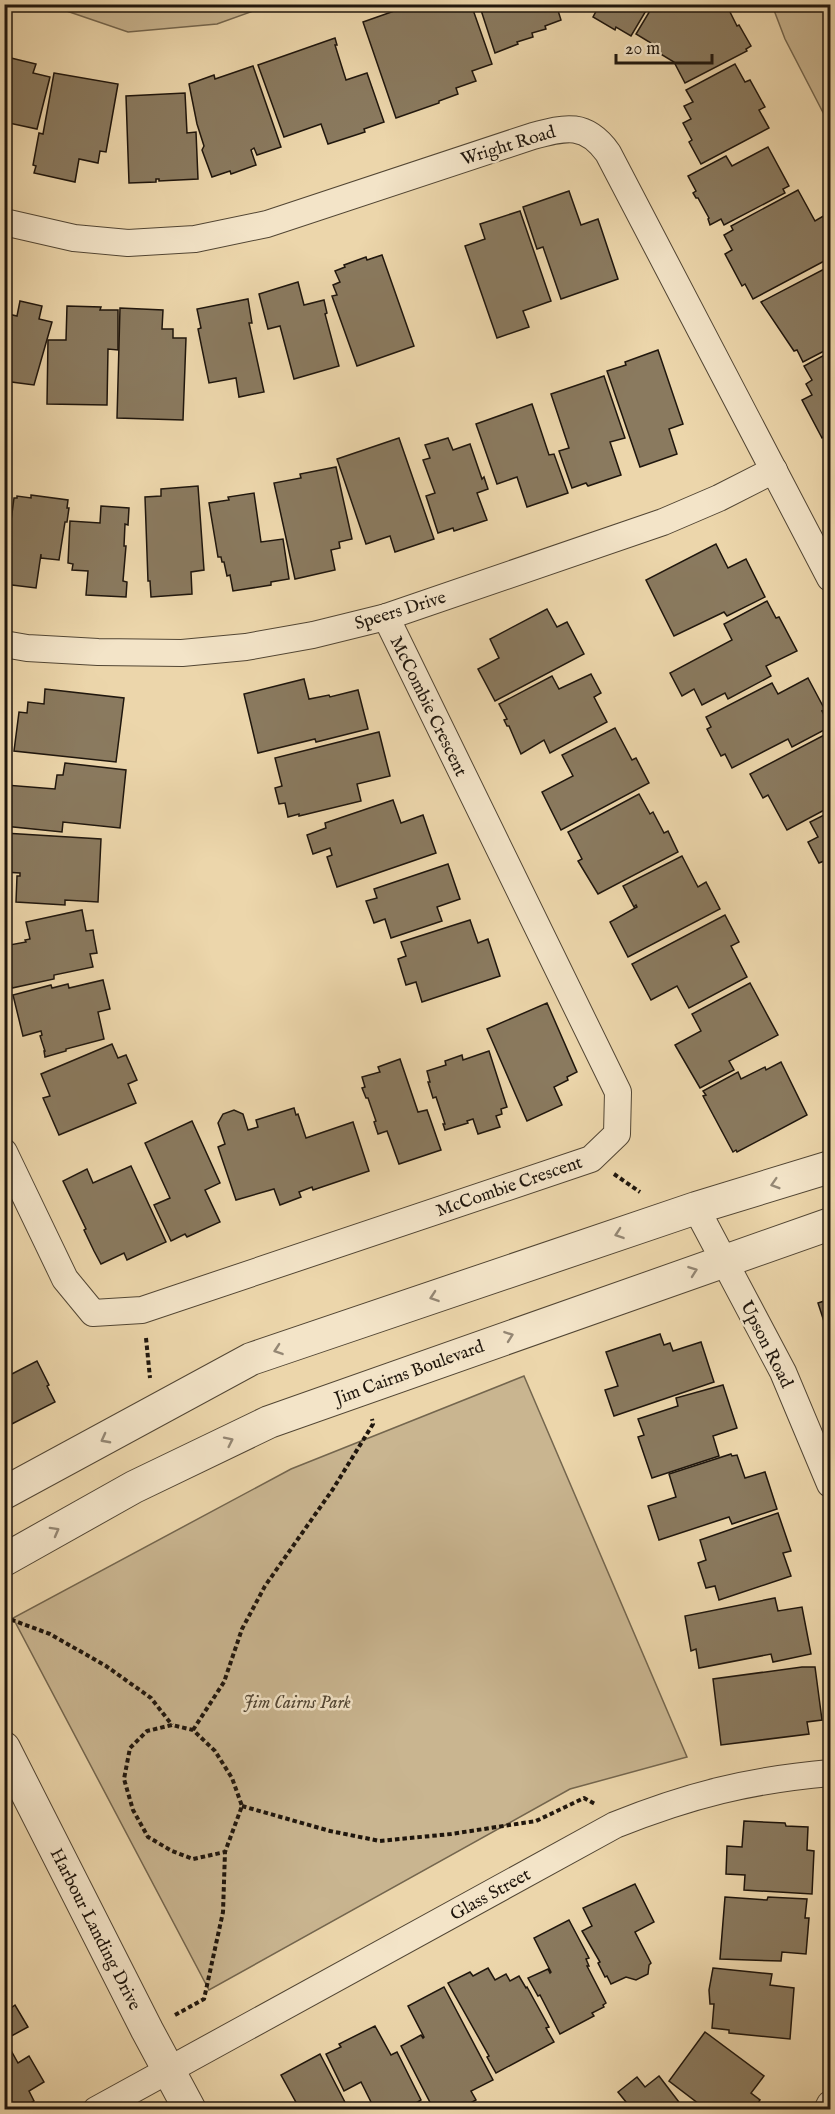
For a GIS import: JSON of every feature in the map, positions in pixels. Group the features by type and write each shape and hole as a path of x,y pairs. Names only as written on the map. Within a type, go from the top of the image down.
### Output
{"street":[{"name":"Wright Road","path":"4,222 74,238 128,243 195,239 267,224 533,136 564,128 579,130 599,141 608,153 831,578"},
{"name":"Speers Drive","path":"4,644 27,648 98,652 182,653 246,647 313,635 386,617 663,522 719,498 774,470"},
{"name":"McCombie Crescent","path":"4,1152 65,1279 93,1313 142,1310 591,1159 617,1134 618,1092 386,617"},
{"path":"4,1492 155,1413 251,1359 685,1212 831,1167"},
{"name":"Upson Road","path":"685,1212 724,1260 783,1372 831,1484"},
{"name":"Jim Cairns Boulevard","path":"4,1560 134,1487 259,1427 724,1260 831,1224"},
{"name":"Harbour Landing Drive","path":"4,1748 147,2030 190,2109"},
{"name":"Glass Street","path":"96,2109 625,1821 695,1796 736,1785 831,1773"},
{"path":"827,2109 831,2104"}],"path":[{"path":"591,1159 685,1212"},
{"path":"142,1310 155,1413"},
{"path":"193,1730 224,1682 242,1629 265,1586 333,1489 374,1424 361,1389"},
{"path":"4,1617 50,1634 106,1666 151,1698 172,1725"},
{"path":"147,2030 204,1999 223,1912 225,1852 242,1806 232,1778 215,1751 193,1730 172,1725 147,1731 130,1748 124,1779 133,1810 148,1837 172,1851 194,1859 225,1852"},
{"path":"242,1806 330,1831 380,1841 451,1834 536,1821 584,1798 625,1821"}],"green space":[{"path":"270,4 217,24 128,32 49,5"},
{"path":"772,5 830,5 830,126 785,39"},
{"name":"Jim Cairns Park","path":"524,1376 687,1757 570,1789 209,1990 13,1618 291,1469"}],"building":[{"path":"414,4 471,4 492,64 472,71 476,81 456,88 458,94 396,118 363,22"},
{"path":"479,4 556,4 561,20 545,26 546,29 532,33 533,37 495,53"},
{"path":"600,4 650,4 631,36 593,17"},
{"path":"654,4 726,4 737,26 739,25 751,46 746,49 747,51 685,83 674,62 649,47 651,43 636,34"},
{"path":"335,38 346,80 367,73 384,122 364,129 365,132 328,144 321,124 284,137 258,65"},
{"path":"11,58 36,64 33,73 50,77 37,129 4,122 4,66 10,67"},
{"path":"735,64 745,82 750,80 765,107 759,110 769,128 701,164 689,142 692,140 683,123 691,119 684,106 693,102 686,90"},
{"path":"253,66 281,147 257,155 254,148 251,150 256,165 231,174 230,171 212,177 202,150 204,146 189,84 214,75 215,79"},
{"path":"54,73 118,84 106,152 100,151 98,163 79,159 75,182 34,173 36,166 33,165 39,133 43,134"},
{"path":"185,93 187,133 196,132 198,179 159,181 156,179 156,182 129,183 126,96"},
{"path":"768,147 789,186 783,189 785,193 724,225 721,219 710,225 709,218 693,193 696,191 688,176 726,156 732,166"},
{"path":"798,190 815,221 825,215 830,225 830,258 753,299 745,284 742,286 725,254 732,250 724,235 733,230 731,226"},
{"path":"569,191 581,225 598,219 618,279 561,299 543,247 537,249 523,207"},
{"path":"520,211 551,301 523,311 529,327 497,338 465,246 485,239 480,224"},
{"path":"382,255 414,346 357,366 332,296 337,295 333,285 340,282 335,271 366,257 367,260"},
{"path":"830,266 830,348 803,362 797,350 794,351 761,302"},
{"path":"298,282 304,305 324,300 327,313 325,314 339,366 294,379 280,326 268,329 259,294"},
{"path":"248,299 252,323 249,323 264,392 239,397 236,378 209,383 198,329 201,328 197,309"},
{"path":"20,301 42,306 39,319 52,322 34,385 4,381 4,313 17,316"},
{"path":"67,306 118,310 118,350 108,349 107,405 47,404 48,340 66,340"},
{"path":"120,308 163,310 162,329 173,329 173,338 186,338 183,420 117,418"},
{"path":"658,350 683,424 669,429 677,454 640,467 607,371"},
{"path":"830,352 830,433 822,438 802,400 812,395 806,384 812,380 804,366"},
{"path":"604,376 625,438 610,442 621,475 588,486 586,483 572,488 559,451 569,448 551,394"},
{"path":"532,404 549,455 554,454 568,493 527,507 517,477 497,484 476,424"},
{"path":"399,438 434,539 395,552 390,536 366,544 337,459"},
{"path":"448,438 453,450 470,444 482,479 484,477 488,489 477,493 487,520 454,531 453,528 438,533 426,496 435,493 423,460 430,458 425,445"},
{"path":"336,467 352,539 339,542 340,548 331,550 335,570 295,579 274,483 301,478 300,474"},
{"path":"4,484 11,486 4,514"},
{"path":"198,486 204,570 191,572 192,594 151,597 150,581 148,581 145,497 161,496 161,489"},
{"path":"254,493 261,542 283,539 289,579 271,582 271,585 233,591 230,575 227,576 224,562 221,557 218,557 209,503"},
{"path":"31,495 68,500 67,508 69,508 59,560 41,558 41,554 36,588 4,584 4,544 6,536 9,536 14,498 17,496 31,498"},
{"path":"101,506 129,508 128,525 125,524 124,546 126,546 123,581 127,582 126,597 86,595 88,571 72,570 73,564 68,563 70,521 100,523"},
{"path":"716,544 728,568 746,559 765,597 727,616 724,612 674,636 646,580"},
{"path":"767,601 776,618 779,617 797,651 766,666 771,676 728,699 725,693 702,705 694,689 682,696 670,673 732,640 724,624"},
{"path":"547,609 557,627 567,622 584,654 495,701 478,669 499,658 490,639"},
{"path":"591,674 601,693 594,697 607,722 550,753 544,740 521,754 504,720 507,719 499,704 552,676 559,689"},
{"path":"808,678 825,710 822,711 830,727 792,747 788,739 732,768 725,754 721,756 707,729 711,727 706,717 772,683 778,694"},
{"path":"304,679 309,699 329,695 330,697 358,690 368,729 258,753 244,694"},
{"path":"45,689 124,698 116,762 14,751 19,712 27,713 28,702 44,704"},
{"path":"615,728 632,760 636,758 649,783 561,830 542,792 573,776 562,755"},
{"path":"379,732 390,776 357,784 361,801 288,817 285,803 279,804 275,788 282,786 275,758"},
{"path":"830,732 830,807 787,830 768,795 763,798 750,774"},
{"path":"65,763 126,770 120,828 63,822 62,832 4,826 6,785 55,789 57,775 63,775"},
{"path":"639,794 650,814 653,812 664,833 668,831 678,852 598,894 578,861 582,859 568,832"},
{"path":"393,800 401,823 423,815 436,853 337,887 327,857 332,855 330,848 313,854 307,835 326,828 325,823"},
{"path":"830,812 830,862 829,859 819,863 808,842 818,837 810,822"},
{"path":"4,833 101,839 98,902 65,900 65,905 16,902 17,876 20,876 20,873 4,872"},
{"path":"682,856 698,887 706,882 720,909 628,957 610,922 637,907 636,905 634,907 623,886"},
{"path":"448,864 460,899 437,907 442,921 391,938 385,919 374,923 366,901 377,898 374,889"},
{"path":"82,910 86,931 93,930 97,953 90,954 93,967 54,975 54,979 12,988 4,946 26,942 25,940 30,939 26,922"},
{"path":"725,915 739,942 731,946 747,977 689,1008 677,986 651,1000 632,964"},
{"path":"470,920 478,943 488,939 500,976 422,1002 416,982 406,985 398,959 406,956 401,942"},
{"path":"103,980 110,1009 98,1012 104,1039 45,1057 41,1031 23,1036 13,995 51,985 52,988 68,984 69,988"},
{"path":"750,983 778,1035 729,1061 734,1070 700,1088 675,1045 701,1031 692,1014"},
{"path":"547,1003 577,1072 554,1087 562,1105 527,1121 487,1029"},
{"path":"112,1044 118,1058 126,1055 137,1080 128,1084 136,1103 59,1135 43,1098 50,1096 41,1074"},
{"path":"489,1051 507,1107 501,1109 502,1114 496,1116 500,1127 478,1134 473,1119 467,1121 468,1123 445,1130 436,1097 433,1098 428,1082 430,1082 427,1071 446,1065 445,1061 462,1055 463,1060"},
{"path":"400,1059 418,1112 427,1110 441,1150 399,1164 387,1131 378,1134 368,1098 362,1088 365,1087 362,1077 380,1072 378,1067"},
{"path":"781,1062 807,1115 733,1152 703,1096 706,1095 703,1091 738,1072 741,1079"},
{"path":"294,1108 306,1138 353,1122 369,1171 313,1190 312,1187 299,1192 301,1197 280,1205 274,1189 236,1200 218,1147 225,1144 218,1123 223,1114 234,1110 243,1114 248,1130 258,1127 256,1120"},
{"path":"192,1121 220,1183 205,1190 220,1222 187,1237 185,1234 171,1241 154,1205 170,1198 145,1143"},
{"path":"131,1166 166,1242 127,1260 124,1253 101,1264 63,1181 87,1169 93,1183"},
{"path":"830,1299 830,1340 818,1303"},
{"path":"660,1334 664,1345 670,1343 673,1351 701,1342 714,1382 614,1416 605,1390 618,1386 606,1352"},
{"path":"37,1361 55,1402 4,1428 4,1378"},
{"path":"723,1385 737,1428 713,1436 719,1456 652,1478 638,1437 644,1435 638,1419 678,1406 676,1398"},
{"path":"731,1454 732,1456 737,1455 745,1478 765,1472 777,1509 732,1524 729,1517 659,1540 648,1506 676,1497 669,1474"},
{"path":"778,1513 791,1551 783,1553 791,1576 719,1600 715,1586 706,1588 698,1563 706,1560 700,1540"},
{"path":"775,1598 778,1611 802,1607 811,1654 773,1662 771,1654 699,1668 696,1649 691,1651 685,1616"},
{"path":"815,1667 822,1720 807,1722 809,1734 721,1745 713,1679"},
{"path":"744,1821 785,1823 786,1826 808,1827 807,1850 814,1851 812,1894 744,1890 745,1875 726,1874 727,1846 742,1847"},
{"path":"635,1884 654,1922 635,1932 651,1963 648,1974 636,1980 626,1977 611,1984 607,1976 605,1977 598,1963 600,1962 582,1931 592,1926 583,1908"},
{"path":"725,1897 767,1900 768,1897 807,1899 805,1918 809,1918 806,1954 782,1952 781,1961 720,1959"},
{"path":"569,1920 589,1958 586,1959 589,1966 587,1966 606,2003 604,2007 592,2013 594,2016 560,2034 540,1995 538,1996 528,1978 548,1969 551,1972 534,1938"},
{"path":"488,1968 495,1980 506,1974 510,1981 519,1976 549,2027 546,2028 554,2042 496,2073 487,2057 489,2056 448,1983 470,1972 473,1976"},
{"path":"713,1968 772,1974 770,1985 794,1988 790,2039 729,2033 729,2030 712,2028 714,2004 710,2004 709,1990"},
{"path":"444,1987 493,2080 471,2091 476,2100 457,2110 434,2110 401,2046 421,2035 424,2037 408,2006"},
{"path":"4,1997 11,2008 15,2005 28,2027 4,2040"},
{"path":"375,2026 391,2055 397,2052 421,2100 405,2110 375,2110 361,2082 344,2091 326,2054 341,2047 339,2044"},
{"path":"705,2032 764,2076 751,2093 760,2100 753,2110 707,2110 669,2081"},
{"path":"8,2045 18,2063 29,2056 44,2082 29,2091 34,2101 19,2110 4,2110 4,2047"},
{"path":"320,2054 349,2110 291,2110 298,2106 281,2075"},
{"path":"659,2076 685,2110 617,2110 626,2102 618,2092 637,2077 645,2087"}]}
